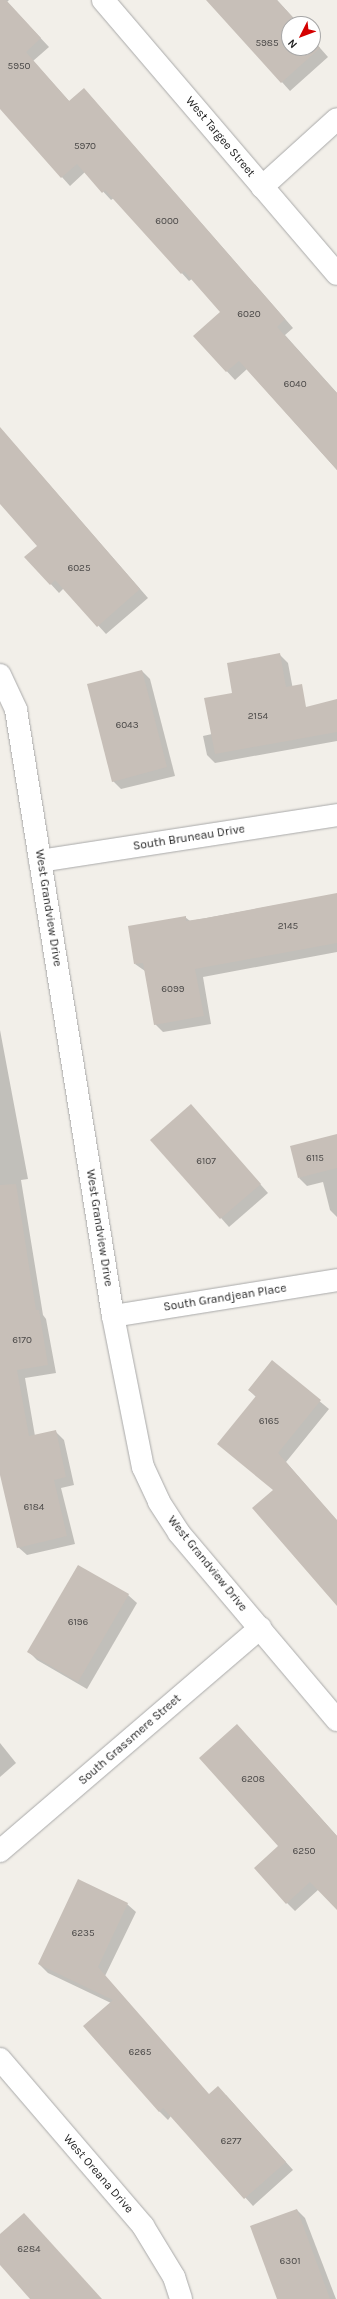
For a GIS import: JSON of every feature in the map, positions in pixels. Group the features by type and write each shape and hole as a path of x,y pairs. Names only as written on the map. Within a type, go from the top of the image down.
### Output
{"street":[{"name":"West Targee Street","path":"103,0 337,274"},
{"path":"262,186 337,119"},
{"name":"West Grandview Drive","path":"0,675 16,710 113,1316 143,1468 159,1502 179,1533 337,1720"},
{"name":"South Bruneau Drive","path":"40,861 337,815"},
{"name":"South Grandjean Place","path":"113,1316 337,1280"},
{"name":"South Grassmere Street","path":"0,1851 260,1628"},
{"name":"West Oreana Drive","path":"0,2059 143,2226 174,2277 180,2299"}],"building":[{"path":"0,0 6,0 41,38 26,52 69,101 84,88 285,319 277,327 337,393 337,470 239,361 226,372 193,336 220,312 184,271 181,274 105,190 102,193 77,164 61,178 0,109"},
{"path":"206,0 277,0 292,16 281,16 281,56 311,56 281,83"},
{"path":"0,427 140,589 97,627 55,580 50,585 24,557 37,546 0,504"},
{"path":"280,653 286,687 302,684 306,707 337,699 337,732 215,754 204,698 232,693 227,663"},
{"path":"142,670 167,767 112,782 87,684"},
{"path":"337,893 337,943 195,969 204,1016 154,1025 143,963 134,964 128,926 186,916 186,921 206,918"},
{"path":"191,1104 261,1184 220,1219 150,1140"},
{"path":"337,1134 337,1168 298,1178 290,1146"},
{"path":"16,1184 36,1310 39,1310 48,1365 17,1370 29,1436 56,1430 66,1477 54,1480 67,1536 17,1548 0,1475 0,1185"},
{"path":"272,1360 321,1400 278,1453 337,1520 337,1606 252,1508 273,1490 217,1444 256,1396 248,1390"},
{"path":"78,1565 129,1594 78,1682 27,1652"},
{"path":"237,1724 337,1836 337,1910 310,1882 286,1904 254,1868 278,1846 199,1758"},
{"path":"78,1879 128,1903 98,1967 209,2094 218,2086 286,2162 244,2199 163,2108 159,2112 83,2026 113,2000 38,1964"},
{"path":"297,2209 330,2299 277,2299 250,2226"},
{"path":"24,2213 102,2299 30,2299 0,2265 0,2234"}]}
